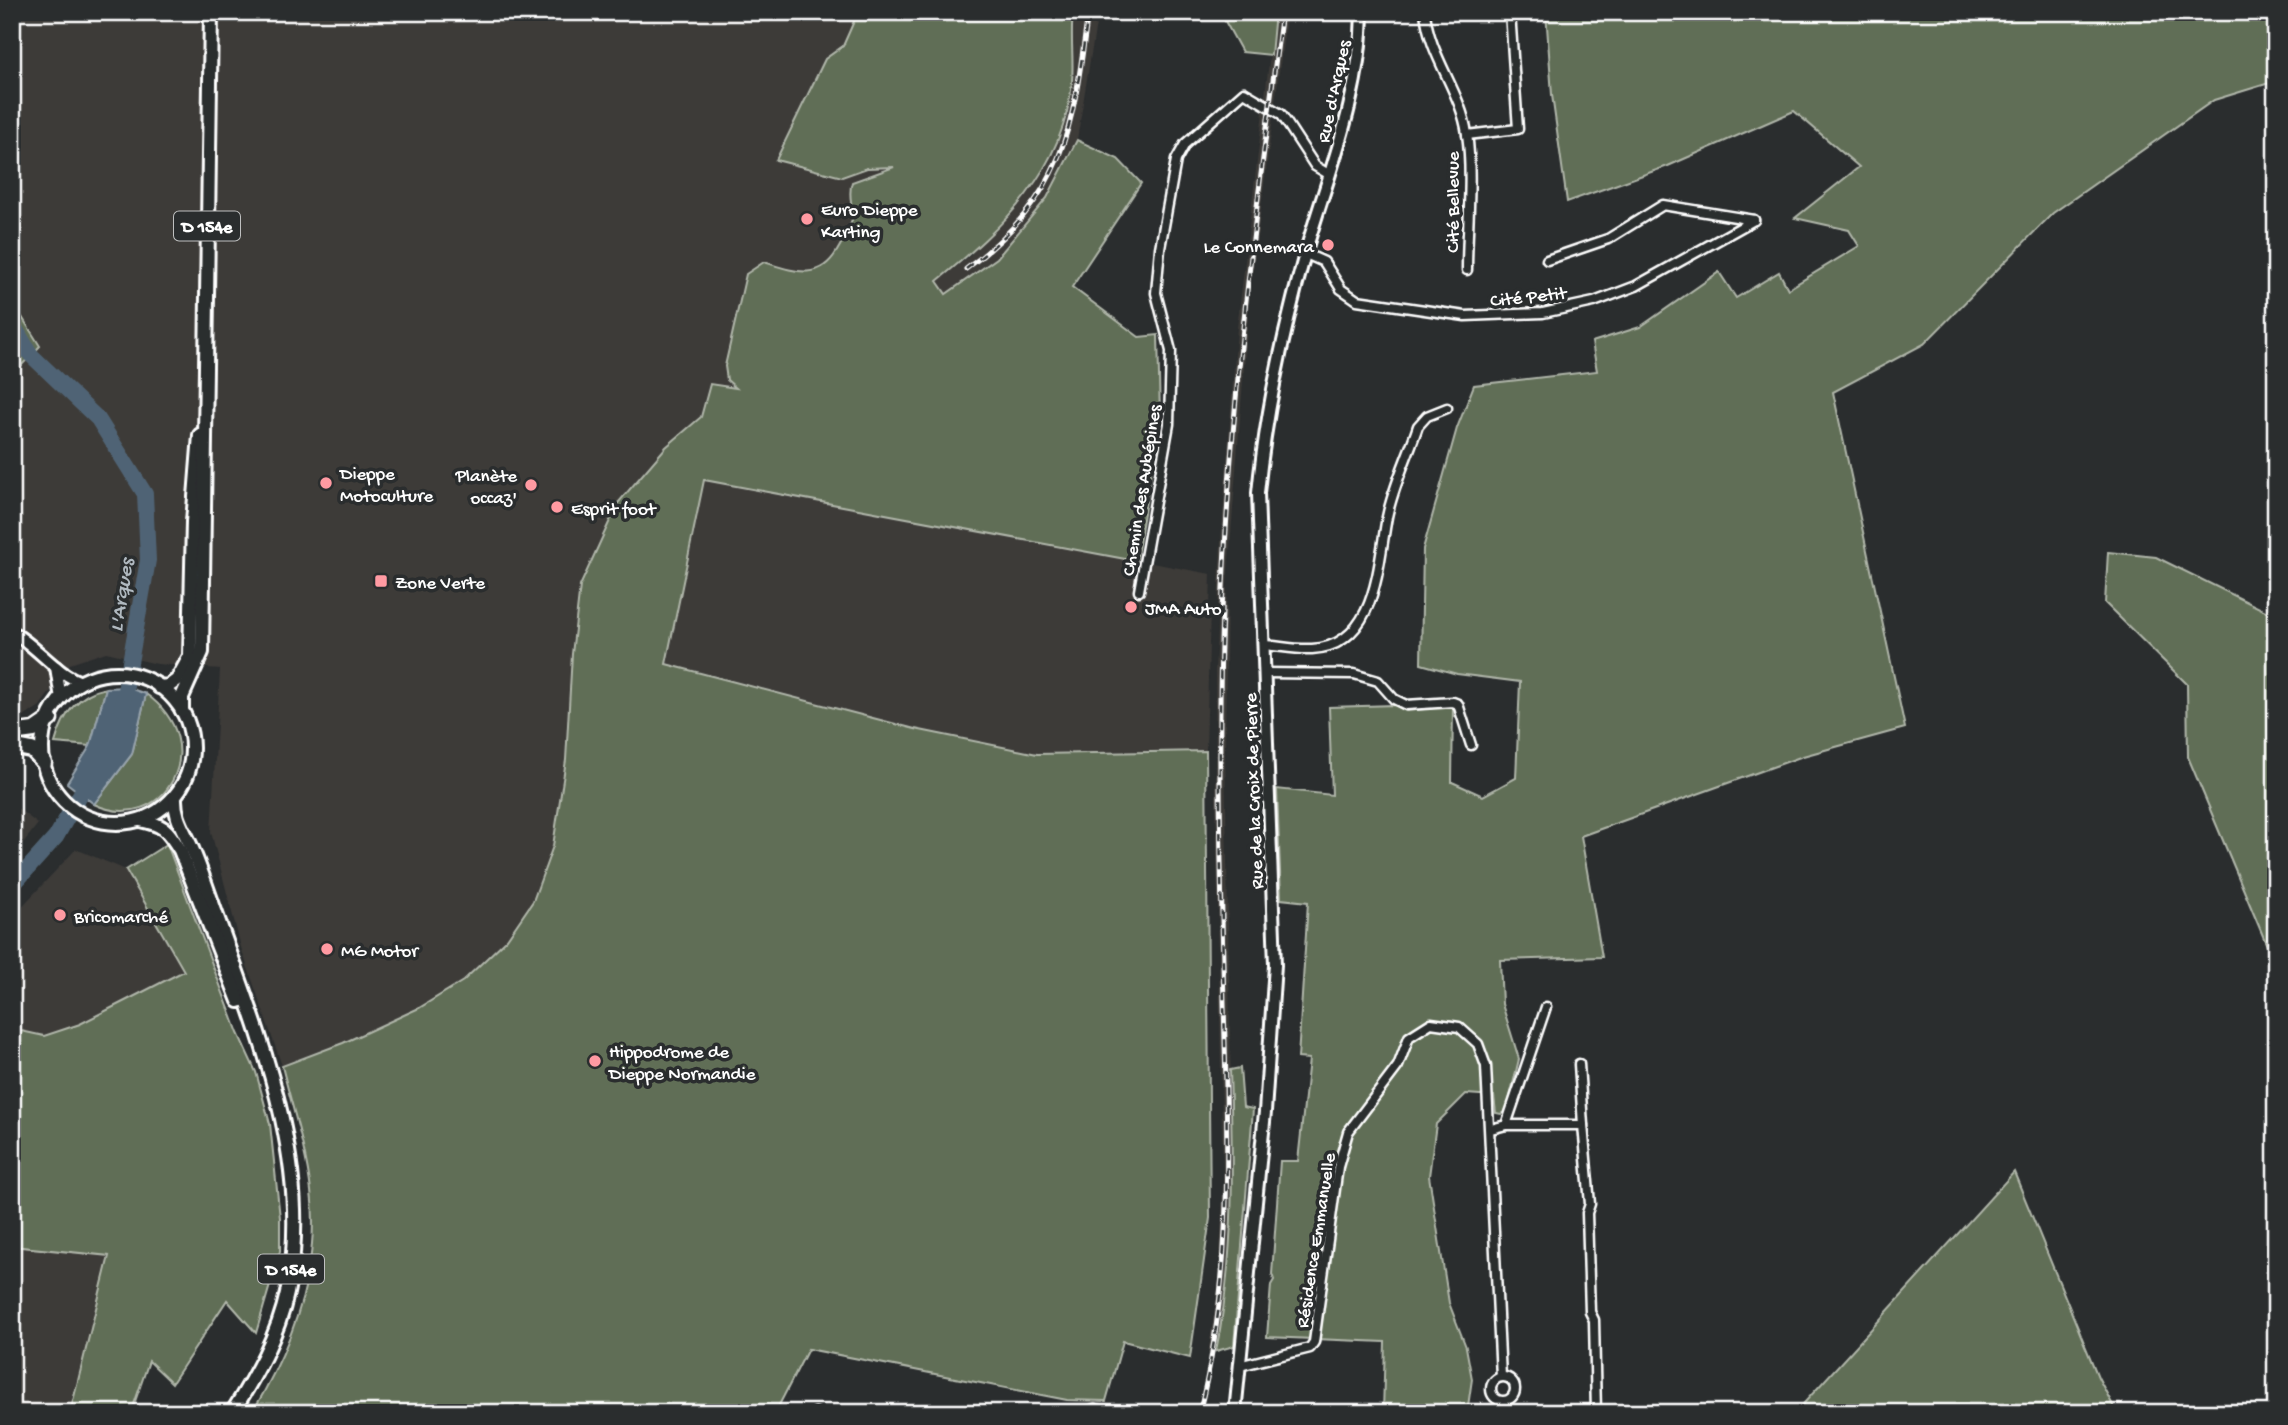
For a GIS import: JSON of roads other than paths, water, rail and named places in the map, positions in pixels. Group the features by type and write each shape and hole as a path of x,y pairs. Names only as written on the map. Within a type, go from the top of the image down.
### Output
{"highway":[{"path":"12,733 34,730 50,719"},
{"path":"12,746 32,750 44,763"}],"main road":[{"name":"D 154e","path":"182,711 182,697 202,652 211,12"},
{"name":"Rue d'Arques","path":"1330,175 1359,66 1362,12"},
{"name":"Rue de la Croix de Pierre","path":"1235,1413 1265,1112 1275,965 1258,493 1265,425 1306,254 1330,175"},
{"name":"D 154e","path":"154,684 169,686 177,680 190,656 192,522 197,454 205,414"},
{"path":"12,632 42,652 57,667 82,682"},
{"path":"57,667 61,699"},
{"path":"125,674 154,684 182,711 192,734 188,774 175,796 163,808 123,823 76,812 57,793 44,763 43,740 61,699 82,682 100,676 125,674"},
{"name":"D 154e","path":"175,796 179,826 201,873 268,1070 290,1151 295,1215 287,1294 274,1336 232,1413"},
{"name":"D 154e","path":"139,819 156,822 169,832 180,850 230,984 260,1046"}],"street":[{"name":"Cité Bellevue","path":"1425,12 1427,32 1458,101 1467,135 1467,270"},
{"name":"Cité Bellevue","path":"1467,135 1518,129 1510,12"},
{"name":"Chemin des Aubépines","path":"1139,591 1169,424 1171,351 1156,293 1160,248 1176,160 1185,144 1244,92 1281,114 1315,166 1330,175"},
{"name":"Cité Petit","path":"1306,254 1324,262 1341,289 1357,300 1465,316 1543,313 1594,302 1636,286 1754,220 1663,205 1608,239 1547,260"},
{"path":"1264,645 1312,649 1326,646 1342,639 1363,617 1374,597 1388,514 1418,426 1427,416 1447,408"},
{"path":"1265,673 1354,674 1378,681 1394,699 1406,705 1454,702 1458,704 1471,745"},
{"path":"1506,1125 1546,1007"},
{"name":"Résidence Emmanuelle","path":"1239,1366 1310,1348 1314,1342 1338,1167 1348,1132 1398,1066 1409,1037 1432,1023 1458,1027 1478,1044 1486,1066 1501,1377"},
{"path":"1579,1064 1590,1204 1587,1213 1590,1311 1594,1320 1597,1413"},
{"path":"1491,1129 1506,1125 1583,1125"},
{"name":"Résidence Emmanuelle","path":"1501,1377 1511,1381 1515,1389 1512,1398 1500,1402 1493,1398 1490,1391 1492,1382 1501,1377"},
{"name":"Résidence Emmanuelle","path":"1500,1402 1501,1413"},
{"path":"1083,1412 1115,1413"}],"water":[{"path":"126,687 146,694 132,754 94,804 67,783 90,746 106,688"}],"waterway":[{"name":"L'Arques","path":"12,323 31,355 98,419 145,494 148,560 122,708"},
{"name":"L'Arques","path":"12,886 56,837 89,779"}],"railway":[{"path":"966,269 1025,214 1045,185 1059,156 1077,91 1088,12"},
{"path":"1199,1413 1217,1321 1227,1181 1220,750 1226,534 1249,273 1282,12"}],"place":[{"name":"Euro Dieppe Karting","path":"807,219"},
{"name":"Le Connemara","path":"1328,245"},
{"name":"Dieppe Motoculture","path":"326,483"},
{"name":"Planète occaz'","path":"531,485"},
{"name":"Esprit foot","path":"557,507"},
{"name":"Zone Verte","path":"381,581"},
{"name":"JMA Auto","path":"1131,607"},
{"name":"Bricomarché","path":"60,915"},
{"name":"MG Motor","path":"327,949"},
{"name":"Hippodrome de Dieppe Normandie","path":"595,1061"}]}
